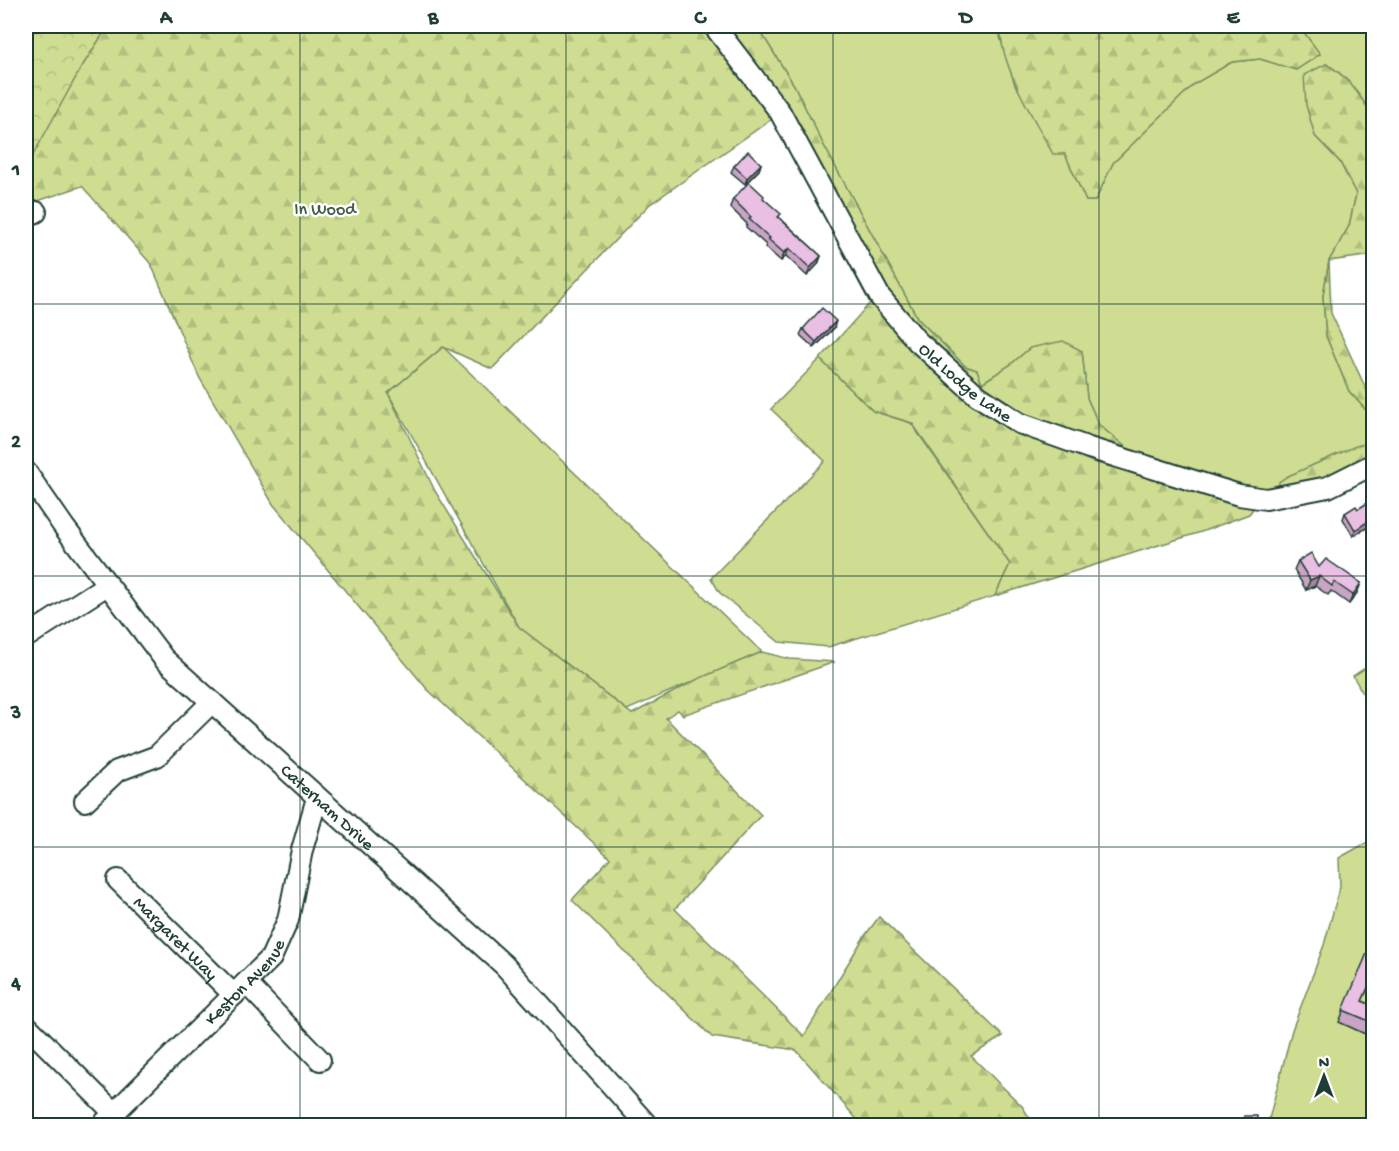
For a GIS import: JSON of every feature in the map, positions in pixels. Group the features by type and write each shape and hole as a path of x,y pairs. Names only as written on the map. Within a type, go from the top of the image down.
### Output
{"street":[{"name":"Old Lodge Lane","path":"714,26 780,112 880,297 917,341 977,395 1019,423 1089,448 1239,495 1266,499 1329,487 1374,464"},
{"name":"Caterham Drive","path":"26,472 107,585 164,659 504,965 648,1125"},
{"path":"26,637 107,585"},
{"path":"85,801 117,771 157,756 212,702"},
{"name":"Keston Avenue","path":"108,1119 271,958 288,920 302,850 317,798"},
{"name":"Margaret Way","path":"118,880 320,1060"},
{"path":"26,1025 108,1119"}],"green space":[{"path":"26,26 108,26 81,68 26,168"},
{"name":"In Wood","path":"102,26 708,26 776,114 899,335 979,408 1028,434 1093,462 1256,505 1249,514 1201,532 995,596 1010,564 912,423 873,411 820,359 870,303 772,119 649,205 492,369 443,347 388,393 435,491 519,627 632,714 698,679 762,652 790,659 835,662 683,715 678,710 666,718 761,815 675,909 804,1036 864,937 879,917 1003,1036 971,1056 1022,1106 1034,1125 862,1125 796,1050 712,1037 572,900 610,858 427,689 273,504 199,377 151,264 82,186 26,205 26,131 81,68 105,30"},
{"path":"725,26 757,26 794,85 822,142 918,319 965,366 977,370 982,383 1010,365 1030,348 1063,341 1082,351 1087,398 1099,425 1141,460 1024,416 986,393 887,297"},
{"path":"757,26 1001,26 1000,37 1015,85 1065,154 1086,201 1095,201 1113,163 1194,84 1232,62 1260,59 1296,70 1320,54 1299,26 1373,26 1373,108 1369,110 1345,79 1326,64 1315,136 1340,162 1356,194 1349,226 1329,261 1323,296 1326,336 1349,391 1373,418 1373,458 1278,491 1238,488 1141,460 1099,425 1087,398 1082,351 1030,348 1010,365 982,383 977,370 965,366 918,319 822,142 794,85"},
{"path":"1001,26 1299,26 1320,54 1296,70 1260,59 1232,62 1194,84 1113,163 1095,201 1086,201 1065,154 1053,154 1019,91 1005,57"},
{"path":"1326,64 1350,84 1369,110 1373,108 1373,255 1329,261 1349,226 1356,194 1340,162 1315,136 1306,105 1304,75"},
{"path":"1329,261 1331,313 1373,404 1373,418 1349,391 1326,336 1323,296"},
{"path":"443,347 762,652 627,710 519,627 388,393"},
{"path":"820,359 873,411 911,423 1010,564 995,596 828,647 779,642 720,593 711,578 825,461 771,409"},
{"path":"1373,442 1373,458 1329,480 1278,491 1279,482 1286,477 1356,446"},
{"path":"1373,663 1373,711 1353,676"},
{"path":"1373,839 1373,1125 1269,1126 1292,1030 1324,945 1340,887 1339,858"}],"building":[{"path":"748,151 761,164 747,178 734,166"},
{"path":"749,182 781,214 778,217 821,256 810,268 789,248 784,253 768,239 770,238 749,219 751,217 733,199"},
{"path":"822,308 836,321 816,342 803,329"},
{"path":"1374,499 1374,526 1370,520 1355,530 1345,513 1356,506 1358,509"},
{"path":"1311,553 1319,567 1326,559 1361,583 1353,595 1334,582 1332,586 1319,576 1310,580 1298,561"},
{"path":"1374,937 1374,974 1362,1001 1374,1006 1374,1023 1343,1010"},
{"path":"1244,1116 1257,1116 1257,1125 1244,1125"}]}
